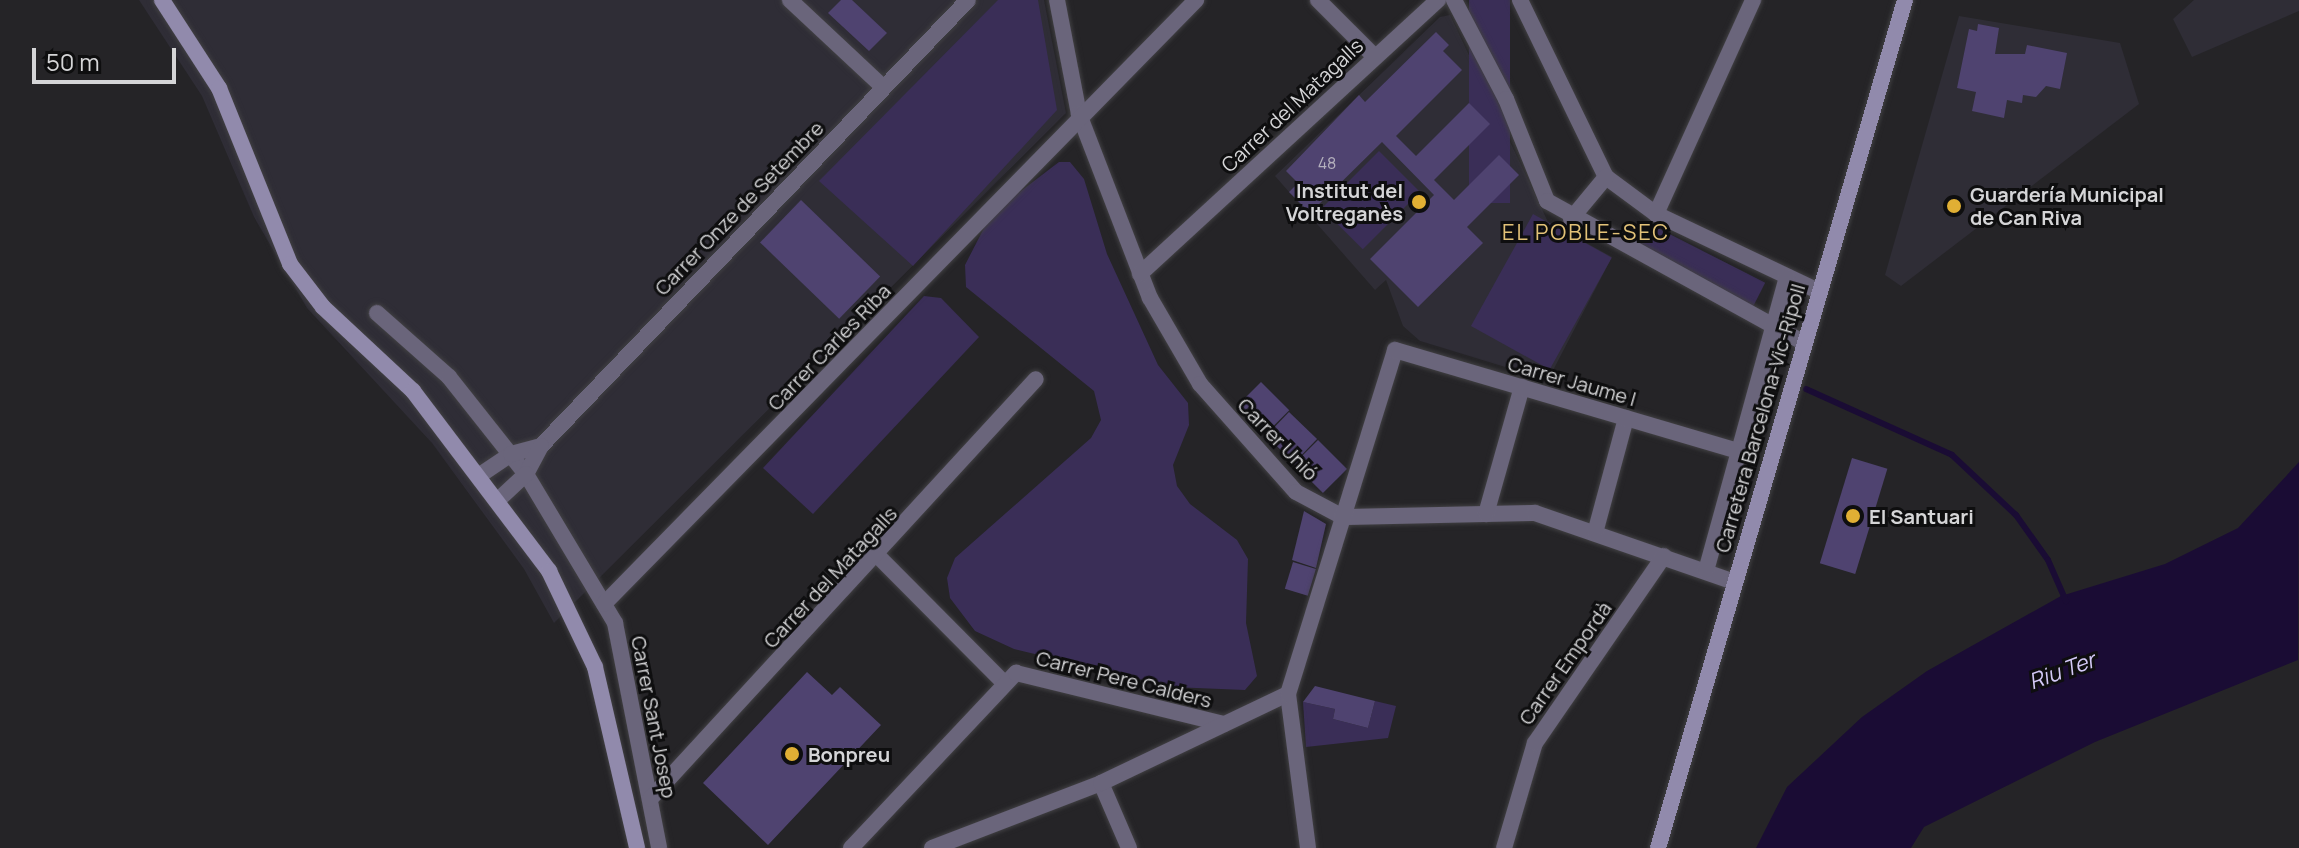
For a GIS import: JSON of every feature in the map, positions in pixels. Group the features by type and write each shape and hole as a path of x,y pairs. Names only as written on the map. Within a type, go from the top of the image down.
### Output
{"street":[{"path":"162,0 219,88 290,264 323,307 413,391 480,475 549,571 595,667 637,848"},
{"path":"790,0 883,87"},
{"name":"Carrer Onze de Setembre","path":"498,500 526,474 541,446 968,0"},
{"name":"Carrer Unió","path":"1057,0 1079,114 1140,274 1200,384 1296,492 1343,517 1535,513 1734,582"},
{"name":"Carrer Carles Riba","path":"604,604 1079,114 1196,0"},
{"path":"1318,0 1374,56"},
{"name":"Carrer del Matagalls","path":"1140,274 1438,0"},
{"path":"1454,0 1506,99 1547,201 1571,219 1804,343"},
{"path":"1520,0 1606,177 1656,214 1818,291"},
{"path":"1656,214 1753,0"},
{"name":"Carretera Barcelona-Vic-Ripoll","path":"1658,848 1905,0"},
{"path":"1571,219 1606,177"},
{"path":"1706,571 1787,277"},
{"name":"Carrer Sant Josep","path":"377,313 449,377 511,454 615,623 659,848"},
{"name":"Carrer Jaume I","path":"1343,517 1395,350 1738,451"},
{"name":"Carrer del Matagalls","path":"650,799 878,556 1036,379"},
{"path":"1486,514 1522,387"},
{"path":"1595,533 1626,418"},
{"path":"480,475 511,454 541,446"},
{"path":"1308,848 1288,694 1343,517"},
{"path":"851,848 1005,684 878,556"},
{"name":"Carrer Empordà","path":"1504,848 1535,743 1664,556"},
{"name":"Carrer Pere Calders","path":"1005,684 1016,673 1224,724"},
{"path":"932,848 1101,783 1288,694"},
{"path":"1101,783 1129,848"}],"shaded area":[{"path":"139,0 1044,0 1066,113 554,623 524,569 432,443 307,308 254,217 202,96"},
{"path":"998,0 1038,0 1057,110 913,266 819,181"},
{"path":"1469,0 1510,0 1510,203 1469,203"},
{"path":"2194,0 2299,0 2299,11 2192,57 2173,19"},
{"name":"Institut del Voltreganès","path":"1450,15 1548,222 1612,257 1548,380 1420,341 1403,326 1386,280 1375,290 1275,176 1440,17"},
{"name":"Guardería Municipal de Can Riva","path":"1959,16 2120,43 2139,104 1901,286 1885,275"},
{"path":"1379,151 1420,192 1363,249 1322,208"},
{"path":"1059,162 1070,162 1084,179 1107,254 1158,365 1188,403 1189,425 1173,465 1177,486 1190,504 1237,540 1248,559 1246,623 1257,676 1245,690 1172,687 1014,649 975,631 950,598 947,578 955,558 1091,438 1101,420 1094,391 966,287 965,265 984,228 1004,204"},
{"path":"1533,214 1612,258 1550,370 1471,326"},
{"path":"1644,221 1765,283 1752,308 1631,246"},
{"path":"924,296 941,298 979,337 813,514 763,468"},
{"path":"1375,701 1396,706 1388,738 1306,747 1303,702 1335,709 1333,719 1368,728"}],"water":[{"name":"Riu Ter","path":"2299,462 2298,660 2095,742 1924,827 1911,848 1756,848 1787,787 1862,717 1927,671 2061,596 2165,564 2238,528"}],"building":[{"path":"841,0 852,0 887,33 869,51 828,13"},
{"path":"1978,24 1999,28 1995,54 2025,54 2027,45 2067,53 2060,89 2046,86 2036,97 2023,95 2022,103 2007,100 2004,118 1972,111 1976,92 1957,88 1969,29 1977,31"},
{"path":"1436,32 1449,45 1443,51 1462,70 1396,136 1416,156 1469,103 1490,124 1434,180 1454,200 1499,155 1519,175 1467,227 1483,243 1418,307 1370,259 1434,195 1382,142 1310,213 1289,192 1298,183 1286,171 1359,95 1365,102"},
{"path":"801,200 880,276 839,319 760,242"},
{"path":"1261,382 1289,410 1265,434 1237,406"},
{"path":"1289,412 1317,439 1294,463 1266,436"},
{"path":"1318,440 1347,469 1323,493 1294,464"},
{"name":"El Santuari","path":"1852,458 1887,469 1855,574 1820,563"},
{"path":"1304,511 1326,524 1316,568 1292,560"},
{"path":"1293,562 1316,569 1308,596 1285,589"},
{"name":"Bonpreu","path":"807,672 832,695 840,687 881,725 768,845 703,783"},
{"path":"1315,686 1375,701 1368,728 1333,719 1335,709 1303,702"}],"waterway":[{"path":"1806,389 1952,455 2016,515 2048,560 2066,601"}],"place":[{"name":"Institut del Voltreganès","path":"1419,202"},
{"name":"Guardería Municipal de Can Riva","path":"1954,206"},
{"name":"El Santuari","path":"1853,516"},
{"name":"Bonpreu","path":"792,754"}],"district":[{"name":"EL POBLE-SEC","path":"1586,233"}]}
